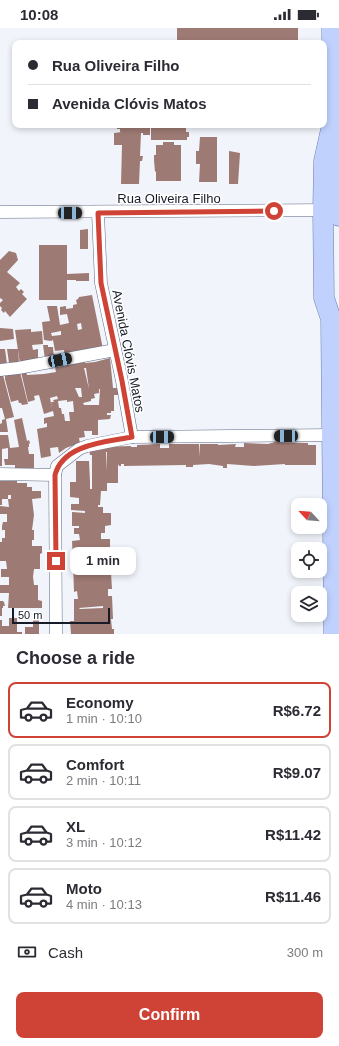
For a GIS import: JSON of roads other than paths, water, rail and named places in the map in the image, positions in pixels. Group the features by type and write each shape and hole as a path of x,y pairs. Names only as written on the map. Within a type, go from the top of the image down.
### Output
{"main road":[{"path":"332,28 332,125 324,161 335,212 324,298 332,319 334,442 334,634"},
{"path":"332,319 339,300"}],"street":[{"name":"Rua Oliveira Filho","path":"0,212 335,212"},
{"name":"Avenida Clóvis Matos","path":"98,213 101,283 122,381 132,437"},
{"path":"0,370 115,350"},
{"path":"56,634 55,475 58,466 79,449 132,437 334,442"},
{"path":"0,474 55,475"}]}
